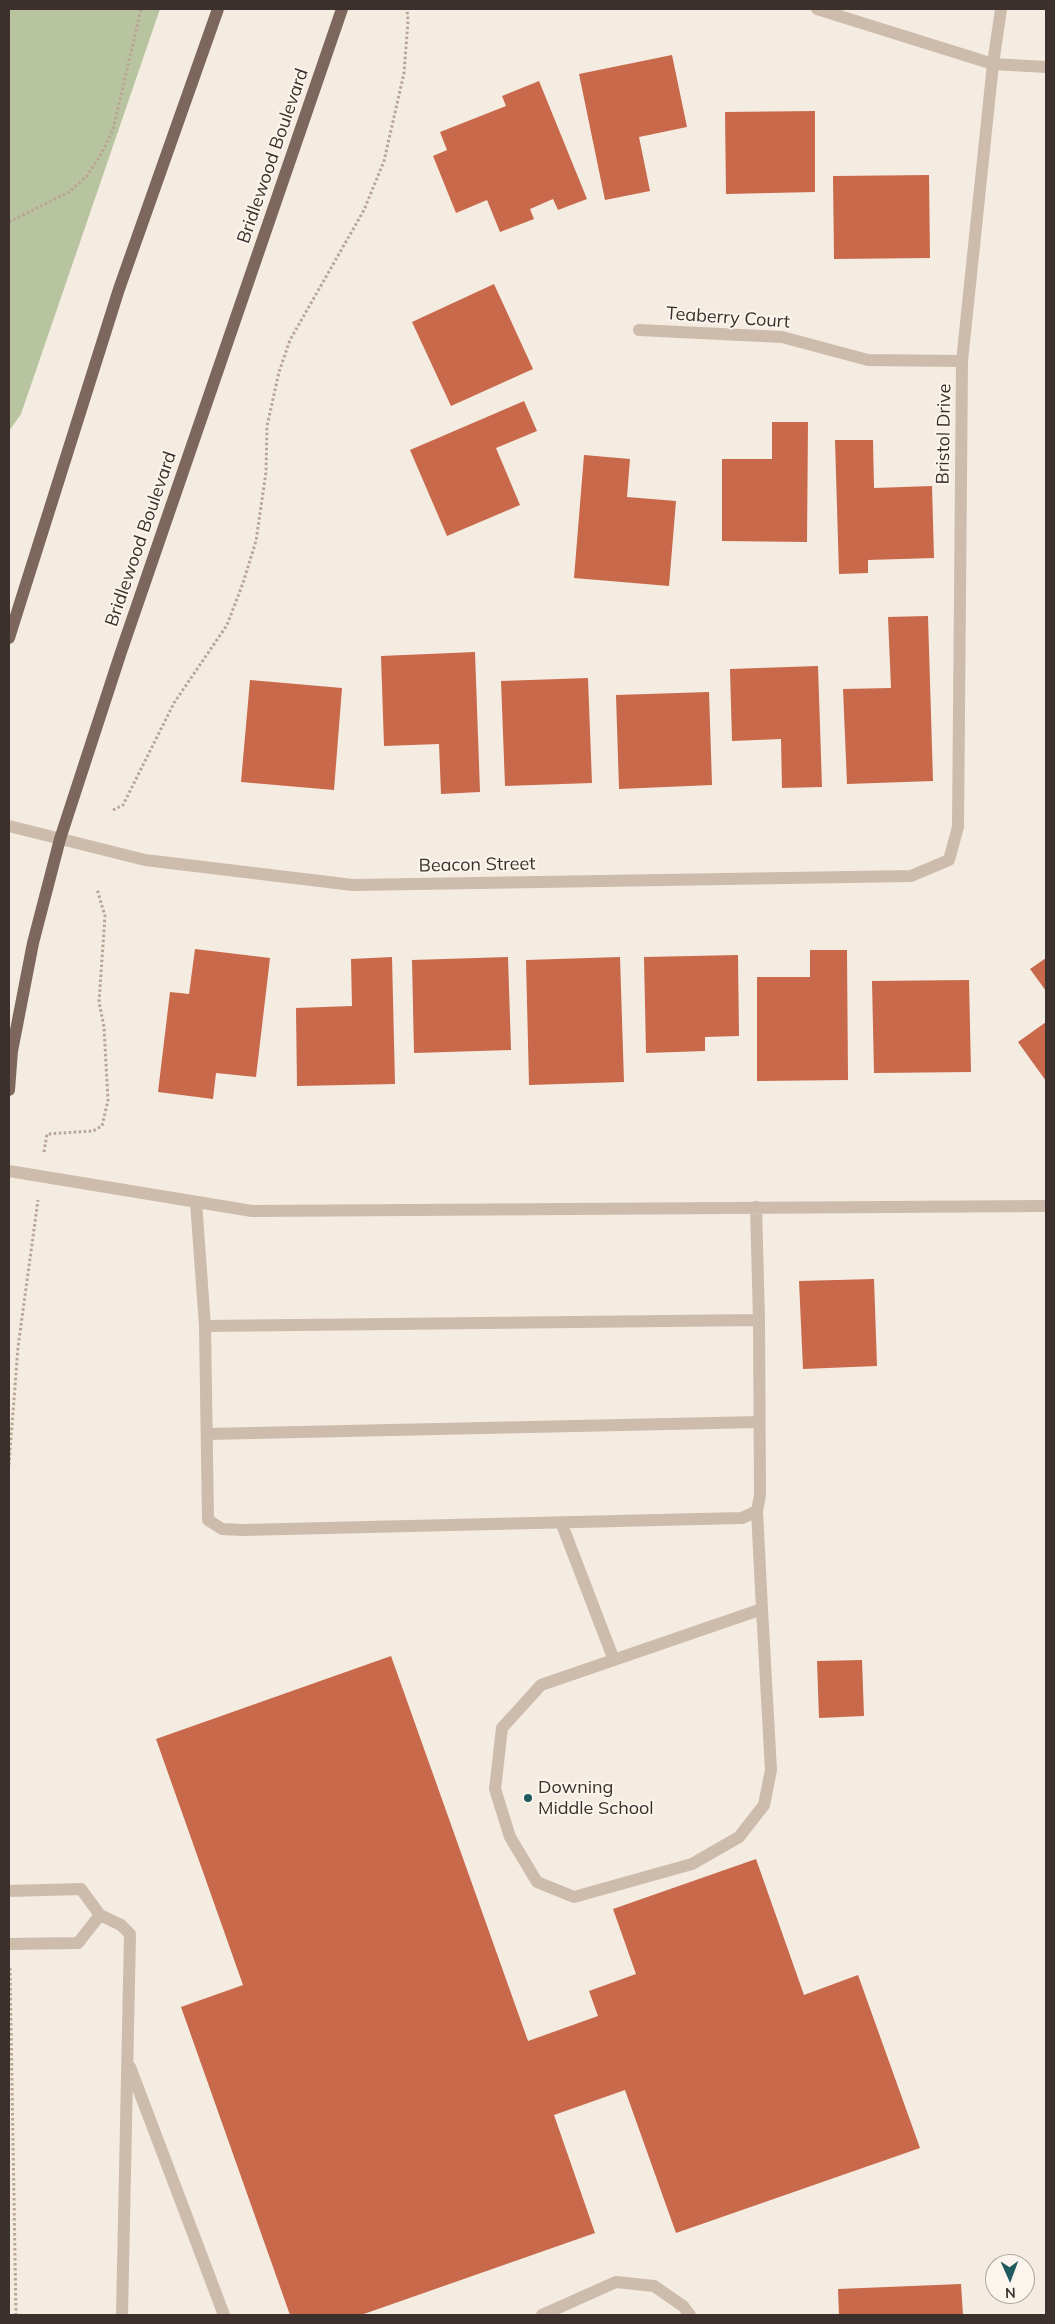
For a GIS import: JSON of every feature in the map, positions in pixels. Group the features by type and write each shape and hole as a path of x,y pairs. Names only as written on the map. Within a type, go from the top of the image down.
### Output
{"main road":[{"path":"9,638 119,289 218,9"},
{"name":"Bridlewood Boulevard","path":"9,1090 12,1051 33,943 60,839 121,652 342,9"}],"street":[{"path":"818,9 993,64 1046,67"},
{"name":"Bristol Drive","path":"949,860 958,827 962,361 993,64 1001,9"},
{"name":"Teaberry Court","path":"639,330 782,336 868,360 962,361"},
{"name":"Beacon Street","path":"9,826 145,860 353,885 911,876 949,860"},
{"path":"9,1171 252,1211 1046,1206"},
{"path":"196,1202 205,1326 208,1520 222,1529 742,1518 756,1511"},
{"path":"756,1208 760,1495 756,1511 762,1609 771,1770 764,1805 739,1837 692,1864 574,1897 537,1882 510,1837 495,1789 502,1728 541,1685 762,1609"},
{"path":"205,1326 759,1320"},
{"path":"207,1434 759,1422"},
{"path":"561,1522 614,1660"},
{"path":"9,1891 80,1889 100,1915 121,1925 130,1934 122,2315"},
{"path":"9,1944 78,1943 100,1915"},
{"path":"128,2062 224,2315"},
{"path":"542,2315 616,2282 654,2286 683,2306 690,2315"}],"path":[{"path":"9,222 69,192 87,176 102,154 113,130 141,9"},
{"path":"113,810 123,805 174,703 227,625 243,583 256,541 266,472 267,426 279,372 290,340 364,210 384,160 404,73 408,21 407,9"},
{"path":"9,1944 16,2315"}],"green space":[{"path":"9,9 160,9 21,414 9,431"}],"building":[{"path":"672,55 687,127 639,137 650,191 605,200 579,74"},
{"path":"539,81 587,199 558,210 553,199 530,209 534,219 500,232 487,200 456,213 433,156 447,150 440,132 506,106 502,96"},
{"path":"815,111 815,192 726,194 725,112"},
{"path":"929,175 930,258 834,259 833,176"},
{"path":"494,284 533,369 451,406 412,322"},
{"path":"524,401 537,431 496,448 520,505 447,536 410,450"},
{"path":"772,422 808,422 807,542 722,541 722,459 772,459"},
{"path":"835,440 873,440 874,488 932,486 934,558 868,560 868,573 839,574"},
{"path":"584,455 630,459 627,497 676,501 669,586 574,578"},
{"path":"928,616 933,781 847,784 843,689 891,688 888,617"},
{"path":"475,652 480,792 441,794 439,744 384,746 381,656"},
{"path":"818,666 822,787 782,788 781,739 732,741 730,669"},
{"path":"588,678 592,783 505,786 501,681"},
{"path":"250,680 342,688 334,790 241,782"},
{"path":"709,692 712,785 619,789 616,695"},
{"path":"195,949 270,958 256,1077 216,1073 213,1099 158,1092 170,992 189,994"},
{"path":"810,950 847,950 848,1080 757,1081 757,977 810,977"},
{"path":"738,955 739,1036 705,1037 705,1051 646,1053 644,957"},
{"path":"392,957 395,1084 297,1086 296,1008 352,1006 351,959"},
{"path":"508,957 511,1050 414,1053 412,960"},
{"path":"620,957 624,1082 529,1085 526,960"},
{"path":"1046,958 1046,991 1030,969"},
{"path":"969,980 971,1072 874,1073 872,981"},
{"path":"1046,1022 1046,1081 1018,1042"},
{"path":"874,1279 877,1366 803,1369 799,1281"},
{"path":"391,1656 528,2041 598,2016 589,1991 636,1974 613,1909 756,1859 804,1995 858,1975 920,2148 676,2233 625,2090 554,2115 595,2233 361,2315 290,2315 181,2007 243,1985 156,1739"},
{"path":"862,1660 864,1716 819,1718 817,1661"},
{"path":"961,2284 963,2315 839,2315 838,2289"}],"place":[{"name":"Downing Middle School","path":"528,1798"}]}
